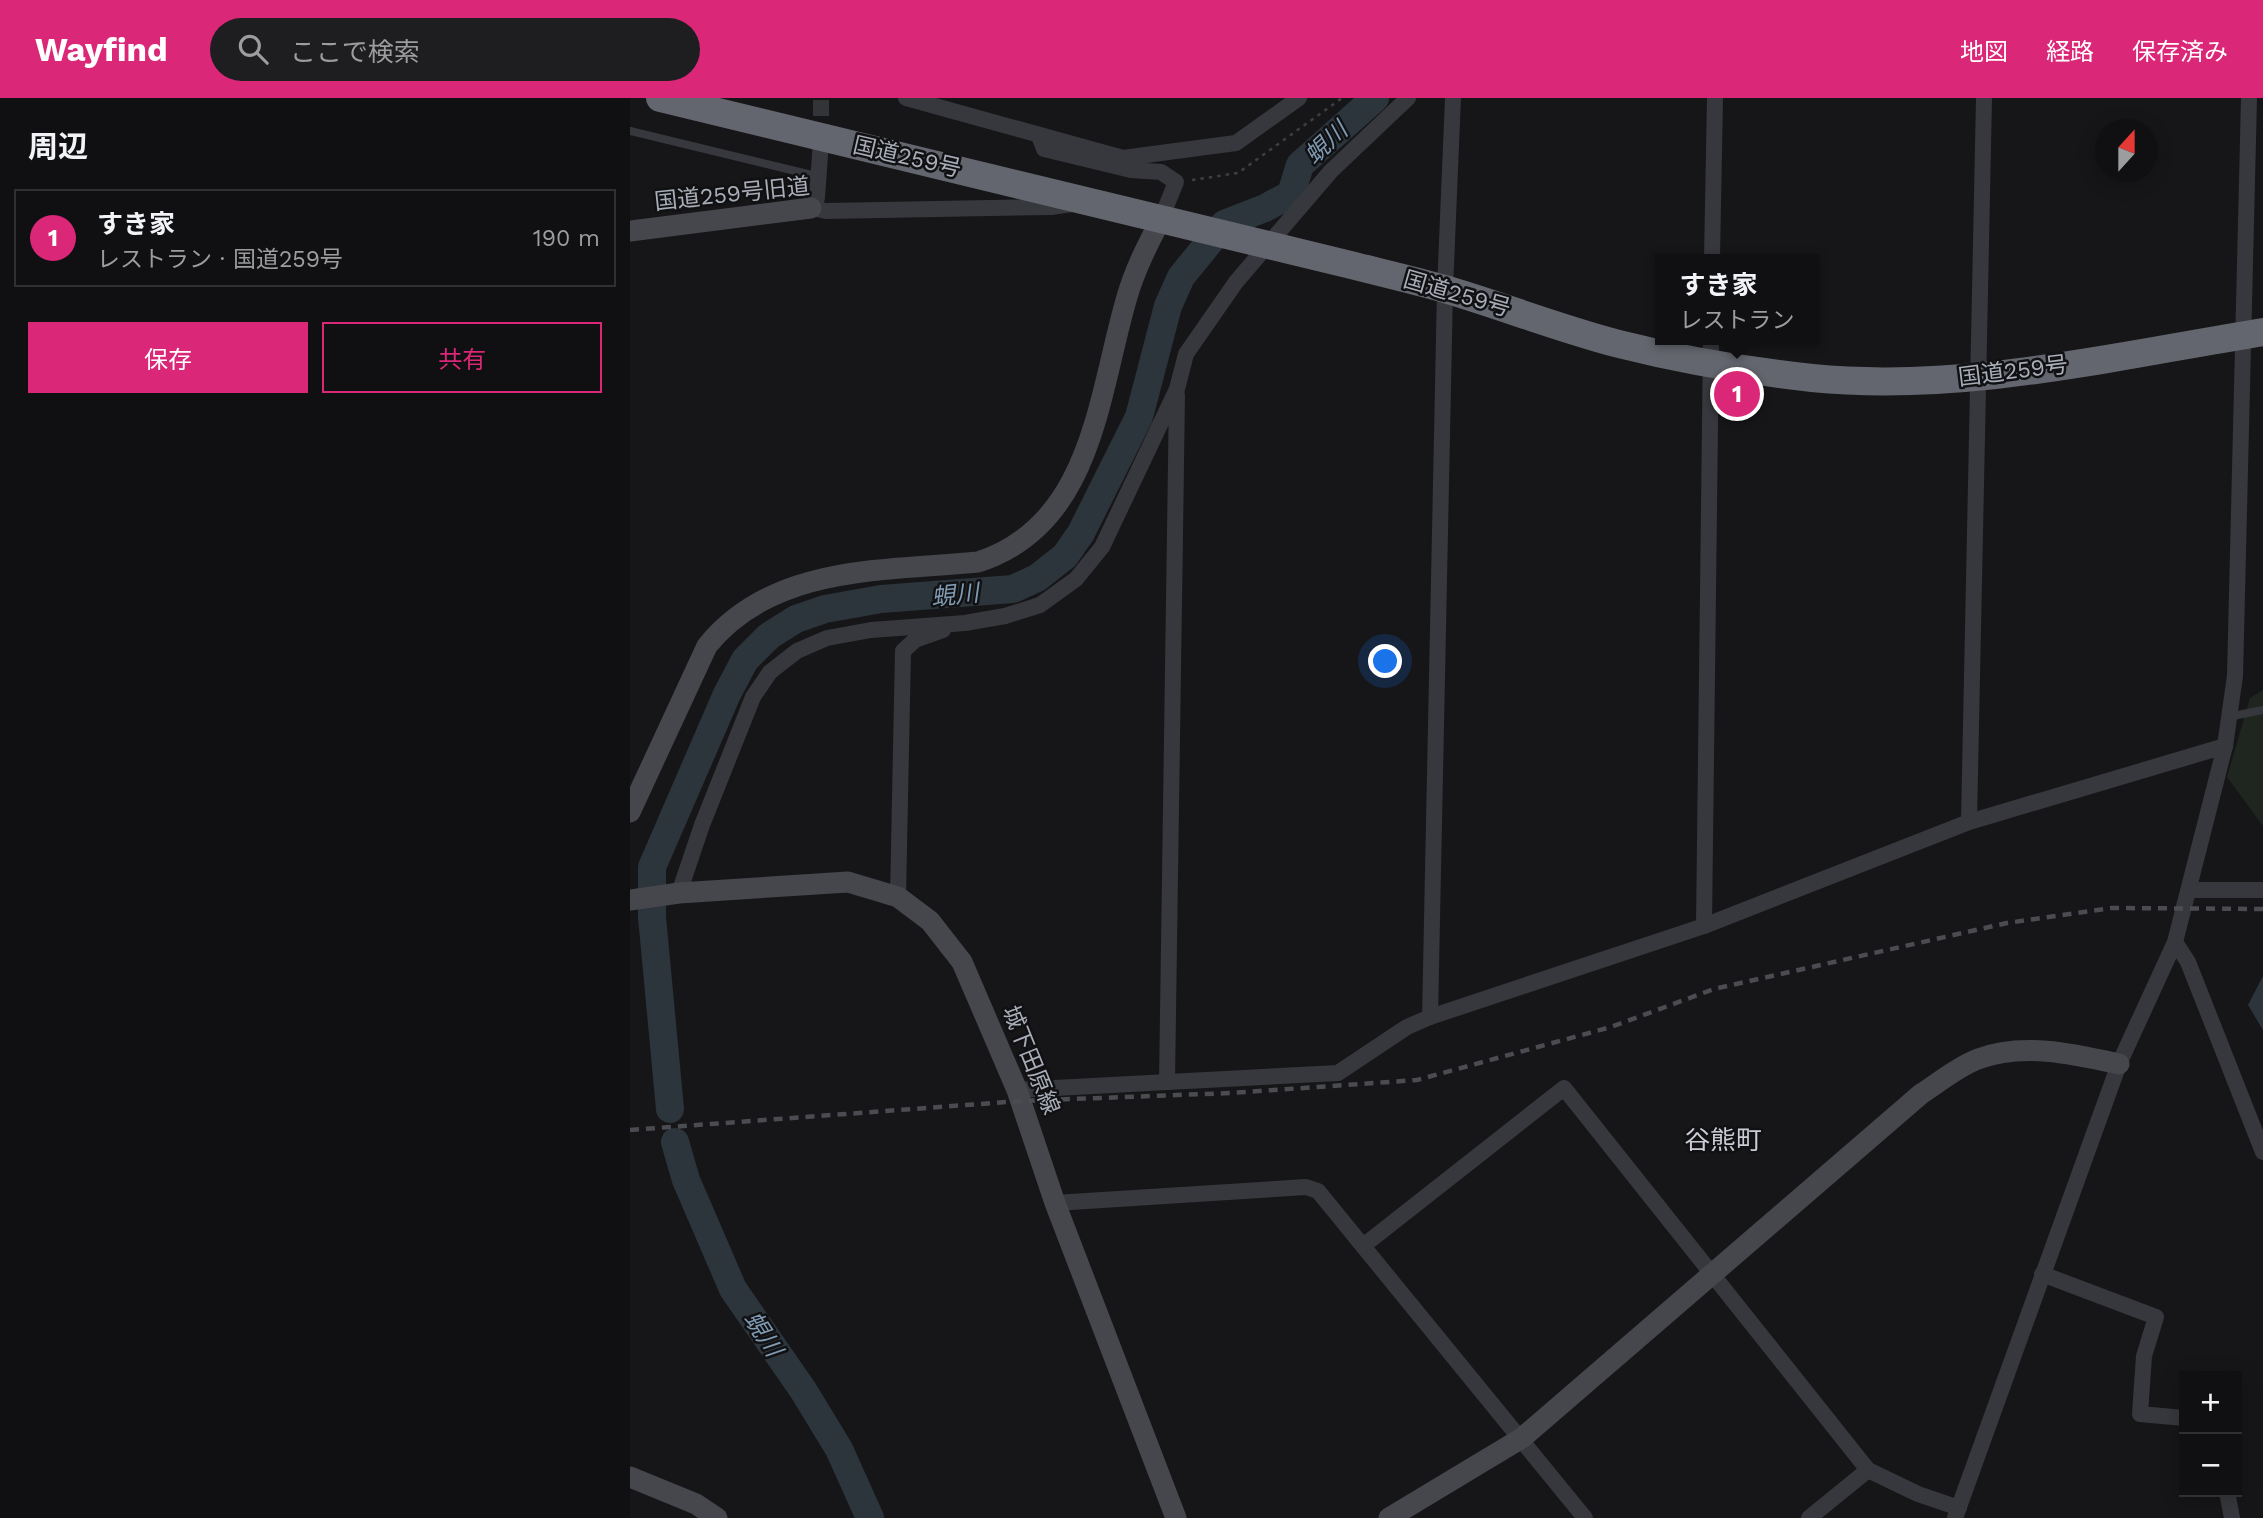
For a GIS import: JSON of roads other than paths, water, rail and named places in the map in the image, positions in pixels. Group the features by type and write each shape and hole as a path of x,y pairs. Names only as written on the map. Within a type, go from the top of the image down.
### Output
{"highway":[{"name":"国道259号","path":"660,98 1446,289 1617,344 1710,352 1814,378 1915,380 1978,376 2253,333"}],"street":[{"path":"906,98 1123,158 1237,143 1299,98"},
{"path":"898,897 903,651 915,640 965,623 1040,605 1076,579 1102,547 1177,388 1186,354 1262,244 1331,171 1408,98"},
{"path":"1430,1017 1446,289 1453,98"},
{"path":"1712,254 1715,98"},
{"path":"1969,822 1984,98"},
{"path":"1363,1246 1564,1088 1715,1274 1868,1470 1957,1513 2119,1064 2175,942 2225,746 2235,676 2253,333 2249,98"},
{"path":"630,812 707,646 722,627 746,607 773,593 817,579 978,562 1002,555 1026,540 1048,519 1087,447 1107,382 1128,295 1142,255 1176,182 1161,172 1131,170 1044,149 1039,136"},
{"path":"811,208 817,198 816,176 821,140"},
{"name":"国道259号旧道","path":"630,231 811,208 826,211 1051,207 1091,201"},
{"path":"1704,926 1710,352"},
{"path":"1167,1082 1177,388"},
{"path":"679,893 702,825 753,697 770,672 797,651 827,638 871,630 965,623"},
{"path":"1017,1090 1338,1073 1407,1027 1430,1017 1704,926 1969,822 2225,746"},
{"name":"城下田原線","path":"630,900 679,893 848,882 898,897 930,921 962,962 1017,1090 1055,1203 1176,1518"},
{"path":"2189,890 2263,890"},
{"path":"2175,942 2188,962 2263,1152"},
{"path":"1389,1518 1522,1438 1922,1094 1961,1067 1980,1058 2016,1051 2064,1052 2119,1064"},
{"path":"1055,1203 1306,1187 1318,1191 1585,1518"},
{"path":"2042,1274 2156,1317 2144,1356 2140,1414 2179,1418"},
{"path":"1809,1518 1868,1470"},
{"path":"630,1477 696,1504 717,1518"},
{"path":"2228,1497 2232,1518"}],"lane":[{"path":"630,131 816,176"},
{"path":"2228,717 2263,710"}],"waterway":[{"name":"蜆川","path":"670,1109 652,917 652,867 727,694 745,660 769,636 796,619 825,609 881,599 1013,589 1037,578 1065,556 1081,533 1139,417 1168,306 1181,277 1224,224 1265,208 1291,194 1300,165 1375,98"},
{"name":"蜆川","path":"675,1142 686,1180 733,1289 803,1390 839,1449 870,1518"}],"tunnel":[{"path":"821,98 821,140"}],"railway":[{"path":"630,1130 1020,1101 1231,1093 1417,1080 1611,1027 1714,989 2007,923 2112,908 2263,909"}],"place":[{"name":"すき家","path":"1737,394"}],"district":[{"name":"谷熊町","path":"1723,1140"}]}
